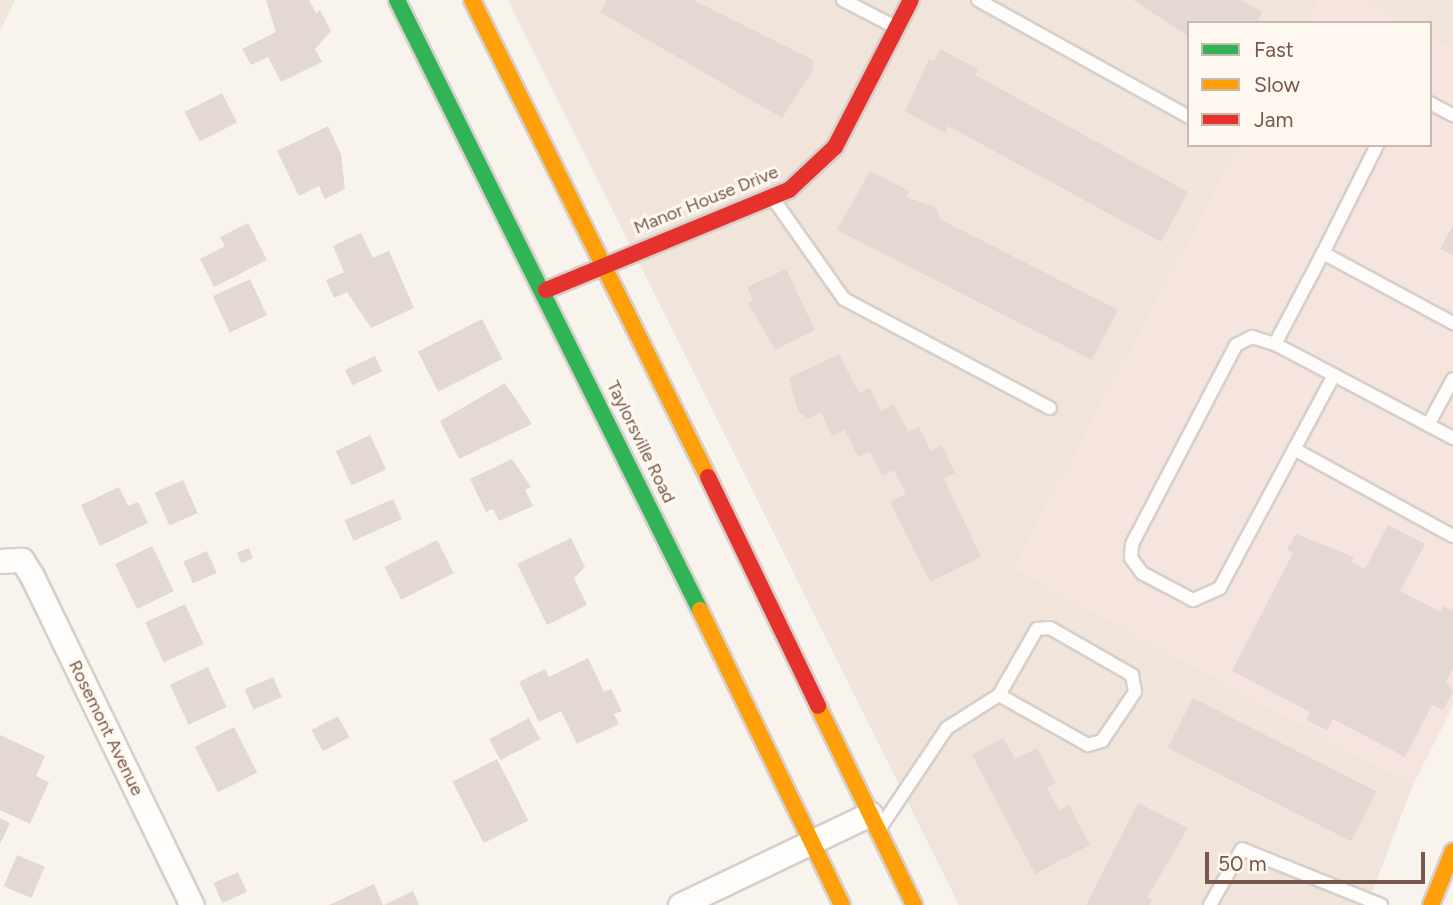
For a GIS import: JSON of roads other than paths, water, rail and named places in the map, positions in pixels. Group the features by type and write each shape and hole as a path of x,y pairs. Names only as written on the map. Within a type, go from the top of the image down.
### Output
{"main road":[{"name":"Taylorsville Road","path":"397,0 546,290 842,905"},
{"path":"472,0 606,261 914,905"},
{"name":"Manor House Drive","path":"546,290 606,261 789,190 835,147 911,0"},
{"path":"1431,905 1453,851"}],"street":[{"name":"Rosemont Avenue","path":"6,560 32,576 192,905"},
{"path":"680,905 812,840 874,823"}],"lane":[{"path":"843,0 896,28"},
{"path":"978,0 1001,6 1187,116"},
{"path":"1432,104 1453,115"},
{"path":"1275,344 1376,147"},
{"path":"772,197 844,299 1050,408"},
{"path":"1323,253 1453,323"},
{"path":"1334,375 1220,588 1193,600 1142,573 1131,558 1132,544 1237,345 1252,337 1275,344 1334,375 1428,425 1453,438"},
{"path":"1428,425 1453,379"},
{"path":"1294,449 1453,536"},
{"path":"874,823 947,728 999,695 1037,629 1050,628 1132,675 1135,692 1102,741 1088,745 999,695"},
{"path":"1210,905 1242,849 1381,905"}]}
